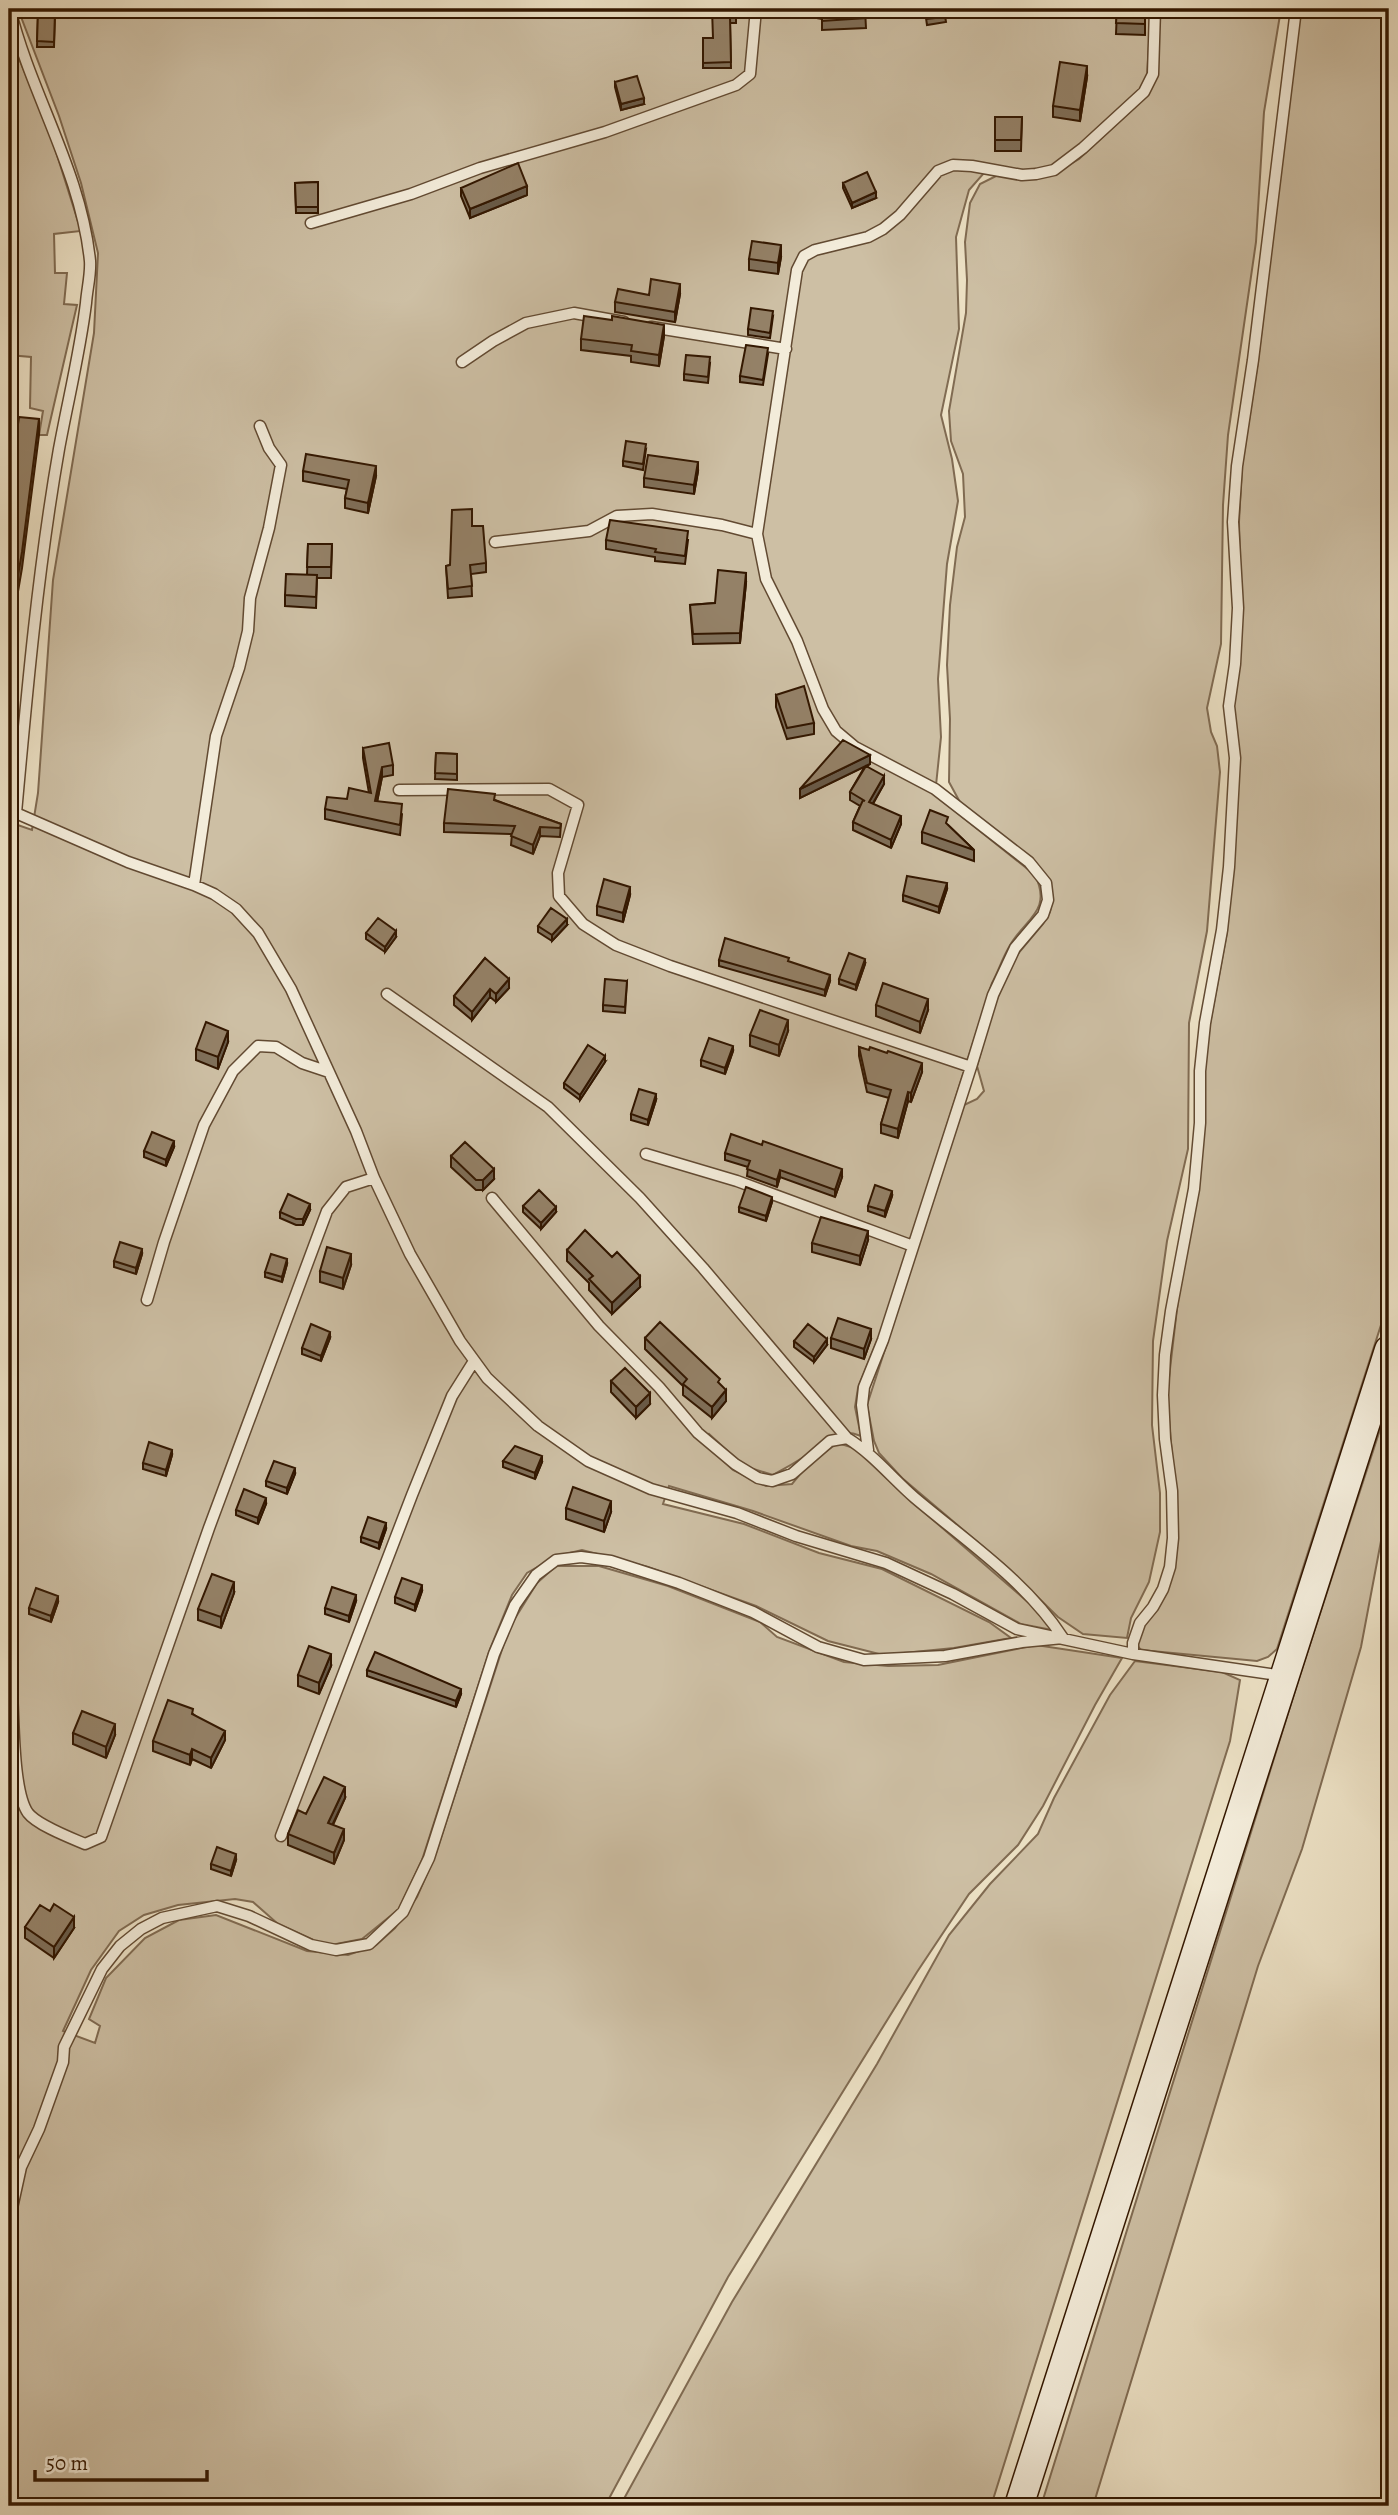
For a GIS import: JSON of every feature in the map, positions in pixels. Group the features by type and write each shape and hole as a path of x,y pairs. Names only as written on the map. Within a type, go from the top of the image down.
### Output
{"main road":[{"path":"1019,2506 1136,2134 1287,1676 1389,1350"}],"lane":[{"path":"10,9 16,33 68,165 84,217 90,265 82,332 59,450 30,655 12,812 128,862 194,885 236,909 258,933 291,989 410,1254 460,1341 487,1378 538,1426 588,1461 651,1489 886,1563 953,1594 1017,1629 1133,1654 1287,1676"},
{"path":"312,223 411,194 480,168 605,132 736,85 750,74 756,9"},
{"path":"868,1450 862,1405 864,1387 883,1340 999,983 1015,948 1043,915 1048,900 1046,883 1029,862 935,789 855,747 836,731 823,709 797,641 766,579 757,534 797,270 804,256 815,250 868,237 883,229 900,215 938,171 953,165 1022,175 1054,170 1083,148 1143,92 1153,74 1155,9"},
{"path":"1133,1654 1133,1643 1140,1623 1163,1589 1170,1567 1172,1547 1172,1491 1163,1395 1165,1355 1194,1189 1205,1023 1222,930 1229,867 1235,758 1228,706 1238,608 1233,522 1237,466 1255,348 1296,9"},
{"path":"462,362 526,323 574,313 786,349"},
{"path":"194,885 216,736 239,668 247,631 250,598 282,465 269,448 260,426"},
{"path":"495,542 589,531 617,516 652,514 722,525 757,534"},
{"path":"399,790 548,789 578,805 558,873 559,897 583,924 617,945 670,966 971,1067"},
{"path":"387,994 548,1107 640,1198 847,1438 868,1450 914,1496 1047,1613 1063,1638"},
{"path":"147,1300 204,1125 233,1071 258,1046 276,1047 302,1063 329,1072"},
{"path":"646,1154 737,1181 913,1246"},
{"path":"9,1689 12,1695 19,1790 28,1814 58,1833 85,1844 101,1837 201,1553 327,1210 346,1187 374,1178"},
{"path":"492,1198 599,1326 659,1387 698,1433 734,1464 758,1478 772,1481 792,1474 830,1441 847,1438"},
{"path":"281,1836 452,1396 474,1361"},
{"path":"10,2217 21,2167 55,2085 63,2062 64,2047 102,1969 120,1946 141,1928 162,1917 217,1906 249,1916 311,1945 336,1950 369,1944 403,1912 429,1858 494,1654 515,1605 536,1575 556,1560 581,1557 611,1561 679,1583 753,1612 818,1647 864,1660 945,1656 1022,1642 1063,1638"}],"shaded area":[{"path":"18,9 1151,9 1147,77 1139,93 1071,153 1049,167 1026,171 999,167 983,174 969,190 956,237 959,329 941,415 952,459 958,501 947,564 938,679 941,737 935,795 1035,875 1040,888 1039,907 1015,937 992,983 884,1324 858,1388 855,1407 861,1436 845,1433 832,1436 773,1475 744,1466 709,1434 703,1441 733,1470 766,1486 792,1484 810,1462 838,1443 857,1449 902,1493 1037,1610 1052,1630 1021,1624 931,1574 877,1551 851,1546 753,1511 669,1486 663,1504 744,1524 819,1553 882,1569 989,1622 1011,1638 954,1648 883,1655 828,1641 756,1606 648,1567 582,1550 557,1556 527,1573 512,1595 490,1649 422,1860 399,1909 362,1939 326,1946 278,1924 253,1902 235,1899 178,1905 144,1915 119,1931 91,1970 63,2031 95,2043 100,2026 89,2019 106,1978 145,1938 179,1920 216,1915 307,1951 348,1955 376,1945 395,1928 417,1897 436,1853 509,1628 537,1583 556,1566 599,1566 668,1586 760,1622 777,1637 844,1662 888,1666 938,1665 1036,1645 1122,1658 1043,1806 1018,1845 969,1894 917,1972 728,2277 605,2506 9,2506 9,822 32,830 38,793 53,580 94,333 98,253 81,183 59,116"},
{"path":"1158,9 1281,9 1264,112 1256,242 1228,435 1223,505 1221,644 1207,708 1211,732 1217,746 1220,772 1207,931 1189,1023 1188,1149 1167,1241 1153,1341 1152,1425 1160,1493 1160,1532 1149,1582 1131,1618 1127,1638 1083,1634 1058,1617 1007,1567 902,1478 879,1453 867,1405 964,1105 977,1099 984,1091 977,1066 1003,982 1016,956 1043,924 1050,912 1053,897 1048,879 961,804 949,782 947,665 950,605 957,547 965,517 963,474 951,441 949,411 966,313 965,242 970,203 980,184 998,175 1057,172 1079,159 1135,107 1150,88"},
{"path":"1300,9 1389,9 1389,1300 1277,1649 1268,1657 1257,1661 1141,1650 1137,1645 1143,1627 1167,1592 1174,1568 1175,1491 1167,1395 1210,1024 1227,932 1233,706 1241,609 1239,522 1242,466 1258,361"},
{"path":"9,34 51,136 81,231 54,234 55,273 67,273 64,304 77,305 47,435 39,435 43,411 30,408 31,357 9,355 13,305 9,264"},
{"path":"1389,1402 1389,1511 1361,1647 1302,1849 1258,1966 1093,2506 1041,2506 1300,1675"},
{"path":"1135,1661 1222,1672 1240,1680 1230,1741 991,2506 620,2506 732,2302 877,2064 949,1935 990,1884 1038,1834 1054,1798 1110,1695"}],"building":[{"path":"712,9 736,9 736,17 730,17 731,62 703,63 703,38 713,38"},
{"path":"822,9 865,9 866,18 822,21"},
{"path":"925,9 944,9 946,17 927,19"},
{"path":"1117,9 1145,9 1145,24 1116,23"},
{"path":"38,12 55,13 54,42 37,41"},
{"path":"1060,62 1087,66 1080,110 1053,106"},
{"path":"637,76 644,98 621,104 615,82"},
{"path":"995,117 1022,117 1021,140 995,140"},
{"path":"518,163 527,186 470,209 461,188"},
{"path":"867,172 876,192 852,203 843,183"},
{"path":"318,182 318,207 296,207 295,183"},
{"path":"752,241 781,245 778,263 749,259"},
{"path":"651,279 680,284 675,312 615,302 618,289 649,295"},
{"path":"751,308 773,311 770,333 748,329"},
{"path":"584,316 612,320 612,316 664,325 659,355 631,351 632,345 581,339"},
{"path":"746,345 768,348 763,380 740,376"},
{"path":"686,355 710,357 708,377 684,374"},
{"path":"19,417 39,419 9,628 9,495 12,468 9,469 9,448 14,452"},
{"path":"626,441 646,444 643,464 623,461"},
{"path":"306,454 376,466 368,503 345,498 349,480 303,471"},
{"path":"648,455 698,462 694,485 644,478"},
{"path":"472,509 472,526 483,526 486,563 470,565 472,586 448,589 446,566 450,565 452,510"},
{"path":"610,520 688,531 685,556 606,540"},
{"path":"308,544 332,544 331,567 307,567"},
{"path":"718,570 746,573 740,633 693,634 690,605 715,603"},
{"path":"286,574 317,575 316,597 285,595"},
{"path":"804,686 814,723 787,728 776,695"},
{"path":"843,740 870,755 800,789"},
{"path":"389,743 393,765 382,767 375,801 402,804 400,825 325,809 327,797 347,799 349,788 371,793 363,748"},
{"path":"436,753 457,754 457,774 435,773"},
{"path":"866,766 884,776 869,802 901,816 891,840 853,822 863,800 865,801 850,792"},
{"path":"448,789 495,794 494,800 561,824 560,828 540,827 533,845 511,836 515,826 444,823"},
{"path":"930,810 948,817 946,823 974,850 922,832"},
{"path":"907,876 947,883 939,907 903,895"},
{"path":"604,879 630,887 623,913 597,906"},
{"path":"551,908 567,919 552,935 538,926"},
{"path":"378,918 396,931 385,947 366,933"},
{"path":"725,938 789,958 788,961 830,975 825,990 719,960"},
{"path":"849,953 865,959 856,985 839,979"},
{"path":"485,958 509,979 496,994 490,989 472,1012 454,996"},
{"path":"605,979 627,981 625,1007 603,1005"},
{"path":"883,983 928,999 920,1022 876,1005"},
{"path":"760,1010 788,1020 779,1045 750,1035"},
{"path":"206,1022 228,1031 218,1057 196,1049"},
{"path":"709,1038 733,1046 725,1068 701,1060"},
{"path":"588,1045 605,1056 580,1095 564,1083"},
{"path":"859,1047 869,1050 870,1047 887,1053 888,1051 922,1063 911,1093 908,1092 898,1129 881,1124 891,1090 867,1083"},
{"path":"639,1089 656,1094 648,1120 631,1114"},
{"path":"152,1132 174,1141 166,1160 144,1151"},
{"path":"731,1134 762,1145 763,1141 842,1169 835,1190 780,1170 777,1180 747,1169 750,1161 725,1153"},
{"path":"465,1142 494,1169 483,1180 476,1180 451,1156"},
{"path":"875,1185 892,1191 885,1211 868,1206"},
{"path":"746,1187 772,1197 766,1216 739,1207"},
{"path":"539,1190 556,1207 541,1223 523,1206"},
{"path":"288,1194 310,1204 303,1219 280,1212"},
{"path":"821,1217 868,1231 860,1256 812,1243"},
{"path":"585,1230 612,1257 617,1252 640,1276 612,1303 589,1279 593,1276 567,1250"},
{"path":"120,1242 142,1249 136,1268 114,1261"},
{"path":"327,1247 351,1254 343,1278 320,1271"},
{"path":"271,1254 287,1259 282,1277 265,1272"},
{"path":"838,1318 871,1329 864,1349 831,1338"},
{"path":"660,1322 720,1379 718,1382 726,1390 712,1407 683,1384 687,1379 645,1338"},
{"path":"311,1324 330,1332 321,1356 302,1348"},
{"path":"808,1324 827,1339 814,1357 794,1341"},
{"path":"625,1368 650,1393 636,1407 611,1381"},
{"path":"149,1442 172,1450 166,1470 143,1463"},
{"path":"515,1446 542,1456 535,1473 503,1461"},
{"path":"274,1461 295,1468 287,1488 266,1481"},
{"path":"573,1487 611,1501 604,1521 566,1508"},
{"path":"244,1489 266,1498 258,1518 236,1510"},
{"path":"368,1517 386,1523 379,1543 361,1537"},
{"path":"212,1574 234,1582 221,1617 198,1609"},
{"path":"402,1578 422,1585 415,1605 395,1597"},
{"path":"332,1587 356,1595 349,1616 325,1608"},
{"path":"36,1588 58,1596 51,1616 29,1608"},
{"path":"309,1646 331,1654 319,1683 298,1675"},
{"path":"375,1652 461,1689 456,1701 367,1670"},
{"path":"168,1700 193,1709 192,1714 225,1731 211,1758 192,1749 190,1755 153,1741"},
{"path":"82,1711 115,1724 106,1747 73,1733"},
{"path":"324,1777 345,1787 328,1823 344,1829 334,1853 288,1834 298,1810 306,1814"},
{"path":"217,1847 236,1854 231,1871 211,1864"},
{"path":"54,1904 74,1917 54,1947 25,1927 40,1905 50,1911"}]}
